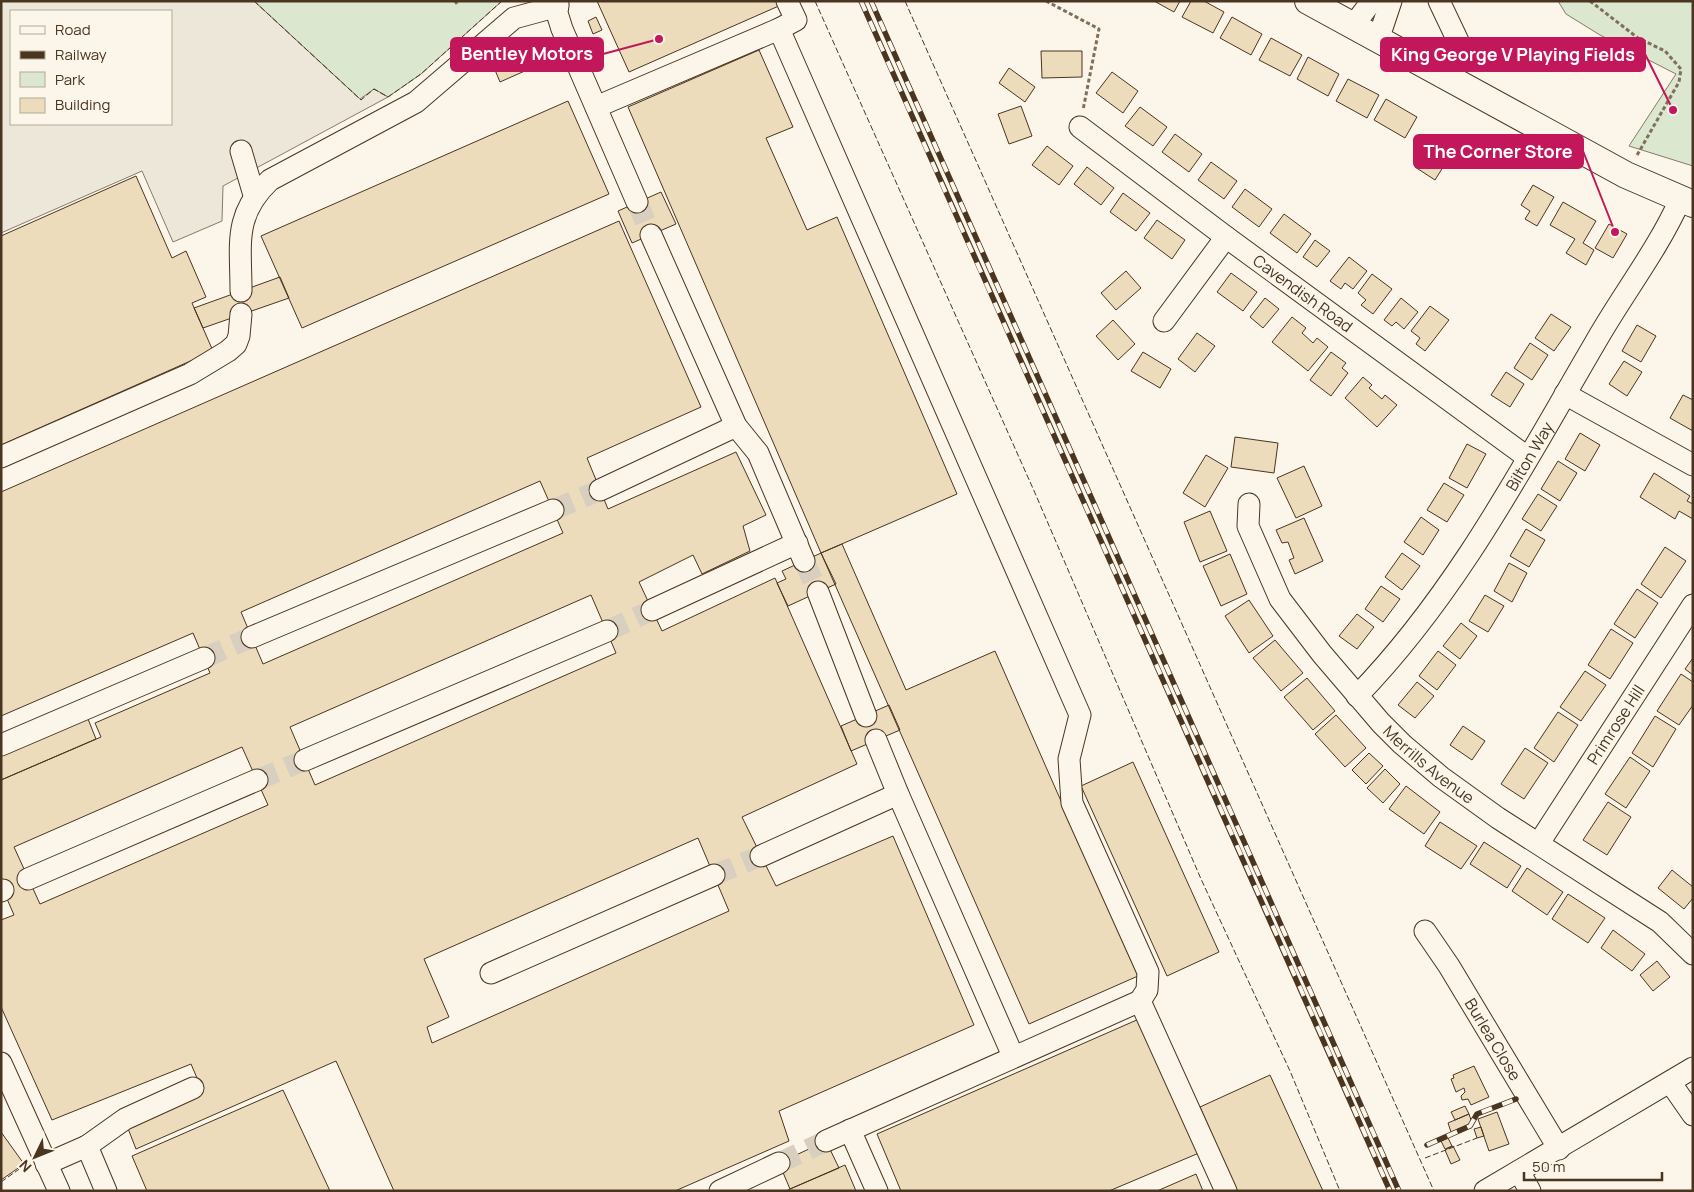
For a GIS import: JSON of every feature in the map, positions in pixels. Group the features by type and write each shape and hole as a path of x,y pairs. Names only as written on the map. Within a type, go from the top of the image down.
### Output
{"main road":[{"path":"1308,1 1626,176 1686,202"}],"street":[{"path":"596,107 796,20 787,1"},
{"path":"1353,26 1372,1"},
{"path":"1378,40 1390,1"},
{"path":"1439,1 1458,41"},
{"path":"241,291 241,233 245,212 254,195 270,180 416,102 514,18 558,4 557,13 562,29 637,202"},
{"path":"779,29 1080,715 1069,759 1072,803 1148,972 1147,990 1140,1000 826,1141"},
{"name":"Cavendish Road","path":"1080,127 1226,237 1527,457"},
{"path":"241,152 254,195"},
{"name":"Bilton Way","path":"1356,696 1401,648 1478,544 1596,340 1662,235 1686,202"},
{"path":"651,234 736,426 758,453 801,552 652,610"},
{"path":"1164,321 1226,237"},
{"path":"1,457 190,374 228,352 236,344 239,336 241,314"},
{"path":"1565,394 1693,465"},
{"path":"600,490 736,426"},
{"name":"Merrills Avenue","path":"1249,504 1248,526 1280,599 1356,696 1381,723 1421,761 1498,818 1660,922 1693,954"},
{"path":"252,638 553,510"},
{"path":"818,592 866,716"},
{"name":"Primrose Hill","path":"1539,843 1693,605"},
{"path":"304,760 606,631"},
{"path":"1,745 204,658"},
{"path":"876,740 1013,1056"},
{"path":"28,879 257,780"},
{"path":"761,856 898,794"},
{"path":"491,973 714,875"},
{"name":"Burlea Close","path":"1425,931 1444,958 1559,1149"},
{"path":"1140,1000 1226,1191"},
{"path":"1,1063 59,1191"},
{"path":"1494,1188 1519,1171 1693,1068"},
{"path":"1670,1082 1693,1115"},
{"path":"46,1164 87,1146 125,1119 193,1088"},
{"path":"850,1130 876,1191"},
{"path":"87,1146 106,1191"},
{"path":"720,1191 779,1163"},
{"path":"1519,1171 1530,1191"}],"path":[{"path":"1046,1 1099,29 1080,127"},
{"path":"1590,1 1638,38 1665,51 1681,68 1679,82 1626,176"}],"green space":[{"path":"254,1 502,1 421,74 388,97 374,89 361,100"},
{"path":"1558,1 1693,1 1693,166 1629,146 1676,74 1600,35 1566,14"}],"shaded area":[{"path":"1,1 254,1 360,99 374,89 388,97 223,186 222,221 173,242 142,171 1,233"}],"building":[{"path":"597,1 779,1 781,5 629,72"},
{"path":"1154,1 1180,1 1174,12"},
{"path":"1191,1 1204,1 1224,12 1213,33 1182,17"},
{"path":"596,17 602,30 593,34 588,21"},
{"path":"1232,17 1262,34 1251,55 1220,38"},
{"path":"1271,38 1302,55 1290,76 1259,60"},
{"path":"526,42 536,66 500,82 490,58"},
{"path":"759,50 793,127 766,138 807,230 837,217 957,494 821,553 628,107"},
{"path":"1041,51 1082,51 1082,77 1042,78"},
{"path":"1308,57 1339,74 1328,96 1297,79"},
{"path":"1009,68 1035,87 1025,102 999,83"},
{"path":"1112,72 1138,91 1123,113 1096,93"},
{"path":"1348,79 1379,95 1367,118 1336,101"},
{"path":"1386,99 1417,117 1405,138 1374,120"},
{"path":"568,101 609,194 302,328 261,236"},
{"path":"1021,106 1032,136 1009,144 998,114"},
{"path":"1140,107 1167,127 1153,146 1125,126"},
{"path":"1175,134 1202,154 1189,172 1162,152"},
{"path":"1433,135 1455,148 1435,180 1415,167"},
{"path":"1047,146 1073,166 1059,185 1032,165"},
{"path":"1211,162 1237,181 1224,199 1198,180"},
{"path":"1087,167 1114,188 1101,205 1074,184"},
{"path":"136,176 172,258 186,251 206,297 192,303 213,351 1,445 1,236"},
{"path":"1533,185 1554,197 1537,226 1525,219 1530,211 1521,205"},
{"path":"1245,189 1272,209 1259,227 1232,207"},
{"path":"661,192 676,224 632,243 618,211"},
{"path":"1123,193 1150,213 1136,231 1110,212"},
{"path":"1563,202 1596,221 1583,243 1594,250 1586,265 1566,253 1575,239 1550,225"},
{"path":"1284,214 1311,234 1297,253 1270,233"},
{"path":"1157,220 1185,240 1172,259 1144,238"},
{"path":"619,221 701,407 587,458 608,509 736,452 766,515 743,526 750,551 702,574 693,555 639,582 662,631 775,578 857,764 742,817 776,886 893,836 974,1025 779,1111 789,1141 675,1191 394,1191 336,1061 136,1149 127,1126 203,1092 191,1064 52,1120 1,1007 1,920 14,915 1,885 1,780 101,737 95,723 210,673 193,633 1,716 1,492","holes":["540,481 563,533 263,664 241,612","591,595 616,653 315,785 290,727","242,747 268,805 40,904 14,847","698,838 729,911 432,1043 427,1027 449,1017 424,959"]},
{"path":"1609,224 1627,234 1613,258 1595,248"},
{"path":"1315,240 1330,251 1317,267 1303,257"},
{"path":"1349,257 1367,271 1353,289 1345,283 1341,289 1330,281"},
{"path":"1126,271 1141,288 1116,310 1101,293"},
{"path":"1231,273 1257,292 1243,311 1217,292"},
{"path":"1372,274 1392,289 1373,314 1361,305 1366,300 1358,293"},
{"path":"280,277 289,298 203,328 194,308"},
{"path":"1265,298 1279,309 1263,328 1250,317"},
{"path":"1401,298 1418,312 1404,329 1396,322 1392,326 1384,320"},
{"path":"1430,306 1449,320 1425,351 1416,344 1420,338 1411,331"},
{"path":"1551,314 1571,327 1554,351 1535,338"},
{"path":"1292,317 1306,328 1302,333 1313,343 1317,338 1328,347 1308,371 1272,342"},
{"path":"1113,320 1135,344 1118,360 1096,336"},
{"path":"1637,325 1656,336 1641,362 1622,351"},
{"path":"1197,333 1215,346 1195,372 1178,359"},
{"path":"1530,343 1548,355 1532,380 1514,368"},
{"path":"1143,352 1171,369 1160,388 1131,371"},
{"path":"1331,352 1346,363 1342,368 1348,373 1331,396 1310,380"},
{"path":"1624,361 1642,372 1627,396 1609,384"},
{"path":"1506,372 1524,384 1510,407 1491,395"},
{"path":"1363,377 1372,385 1369,388 1382,399 1385,395 1397,405 1377,427 1345,398"},
{"path":"1683,395 1693,400 1693,431 1670,418"},
{"path":"1580,433 1600,445 1585,471 1565,459"},
{"path":"1235,437 1278,443 1274,473 1231,467"},
{"path":"1467,444 1486,454 1467,488 1449,478"},
{"path":"1206,455 1228,468 1205,507 1183,493"},
{"path":"1558,461 1577,473 1560,501 1541,489"},
{"path":"1304,466 1322,506 1296,518 1277,478"},
{"path":"1654,473 1690,496 1687,501 1693,504 1693,519 1679,511 1675,519 1640,497"},
{"path":"1444,483 1464,495 1447,522 1427,510"},
{"path":"1538,494 1557,506 1541,531 1522,519"},
{"path":"1210,511 1227,551 1200,562 1184,522"},
{"path":"1421,517 1439,530 1423,555 1404,542"},
{"path":"1304,518 1323,561 1295,574 1289,560 1294,558 1288,542 1282,543 1276,530"},
{"path":"1526,529 1545,540 1529,567 1510,556"},
{"path":"842,544 906,690 995,651 1138,976 1029,1024 821,553"},
{"path":"1665,547 1686,561 1661,598 1641,584"},
{"path":"821,553 836,584 788,606 777,583 786,579 782,571"},
{"path":"1402,553 1420,566 1402,590 1385,577"},
{"path":"1230,554 1247,594 1221,606 1203,566"},
{"path":"1509,563 1527,573 1512,602 1494,591"},
{"path":"1381,586 1400,599 1383,622 1365,609"},
{"path":"1637,589 1658,603 1635,638 1614,624"},
{"path":"1485,595 1504,606 1488,632 1469,621"},
{"path":"1249,600 1273,636 1249,653 1225,616"},
{"path":"1357,614 1374,627 1357,649 1339,636"},
{"path":"1461,623 1477,636 1460,659 1443,646"},
{"path":"1611,629 1633,643 1610,679 1588,665"},
{"path":"1275,640 1303,673 1281,691 1253,658"},
{"path":"1438,651 1456,665 1437,690 1419,676"},
{"path":"1693,658 1693,675 1685,669"},
{"path":"1585,671 1606,685 1581,721 1560,707"},
{"path":"1681,674 1693,682 1693,705 1679,725 1657,711"},
{"path":"1307,678 1335,711 1313,730 1284,697"},
{"path":"1417,682 1434,696 1415,718 1398,705"},
{"path":"889,705 900,730 851,751 841,726"},
{"path":"1558,712 1578,725 1554,762 1534,748"},
{"path":"86,714 96,739 1,780 1,751"},
{"path":"1336,715 1366,748 1345,767 1315,734"},
{"path":"1655,716 1676,729 1653,767 1632,753"},
{"path":"1463,726 1485,741 1472,760 1450,745"},
{"path":"1525,748 1548,763 1524,799 1501,784"},
{"path":"1369,753 1383,766 1366,784 1352,770"},
{"path":"1630,757 1650,771 1626,808 1605,794"},
{"path":"1133,762 1219,952 1167,976 1081,786"},
{"path":"1385,769 1400,784 1383,803 1367,788"},
{"path":"1406,786 1440,812 1424,834 1389,809"},
{"path":"1608,802 1631,817 1607,855 1583,840"},
{"path":"1440,822 1477,846 1461,869 1425,846"},
{"path":"1484,842 1521,866 1507,888 1470,864"},
{"path":"1527,868 1563,892 1547,915 1512,891"},
{"path":"1672,870 1693,887 1693,898 1684,909 1658,888"},
{"path":"1568,894 1605,918 1588,943 1552,919"},
{"path":"1613,930 1645,954 1632,971 1601,948"},
{"path":"1657,961 1670,977 1653,991 1640,975"},
{"path":"1139,1019 1199,1153 1109,1191 901,1191 877,1134"},
{"path":"1474,1066 1489,1097 1471,1105 1468,1099 1462,1100 1461,1096 1465,1092 1464,1088 1456,1092 1451,1079 1454,1078 1453,1075"},
{"path":"1270,1075 1323,1191 1237,1191 1200,1107"},
{"path":"283,1090 330,1191 147,1191 132,1156"},
{"path":"1465,1106 1469,1114 1455,1120 1451,1112"},
{"path":"1497,1112 1509,1144 1489,1151 1478,1119"},
{"path":"1469,1114 1472,1123 1451,1132 1448,1123"},
{"path":"1481,1127 1484,1136 1477,1138 1474,1129"},
{"path":"1,1132 24,1164 1,1180"},
{"path":"1448,1138 1452,1146 1445,1149 1441,1141"},
{"path":"826,1141 839,1168 790,1189 779,1163"},
{"path":"1453,1146 1460,1160 1451,1164 1445,1150"},
{"path":"845,1165 856,1191 786,1191 790,1189"},
{"path":"1196,1174 1203,1191 1157,1191"}],"tunnel":[{"path":"637,202 651,235"},
{"path":"553,510 600,490"},
{"path":"804,561 818,592"},
{"path":"607,631 652,610"},
{"path":"204,658 252,637"},
{"path":"257,780 305,760"},
{"path":"714,875 761,856"},
{"path":"779,1163 826,1141"}],"railway":[{"path":"861,1 1390,1191"},
{"path":"871,1 1399,1191"},
{"path":"1427,1145 1470,1126 1477,1114 1516,1099"}],"fence":[{"path":"254,1 361,100 374,89 388,97 421,74 502,1"},
{"path":"815,1 1035,493 1201,879 1290,1071 1340,1191"},
{"path":"905,1 1434,1191"},
{"path":"1425,1158 1477,1138"},
{"path":"1,1182 25,1165"}],"place":[{"name":"Bentley Motors","path":"659,39"},
{"name":"King George V Playing Fields","path":"1673,110"},
{"name":"The Corner Store","path":"1615,232"}]}
